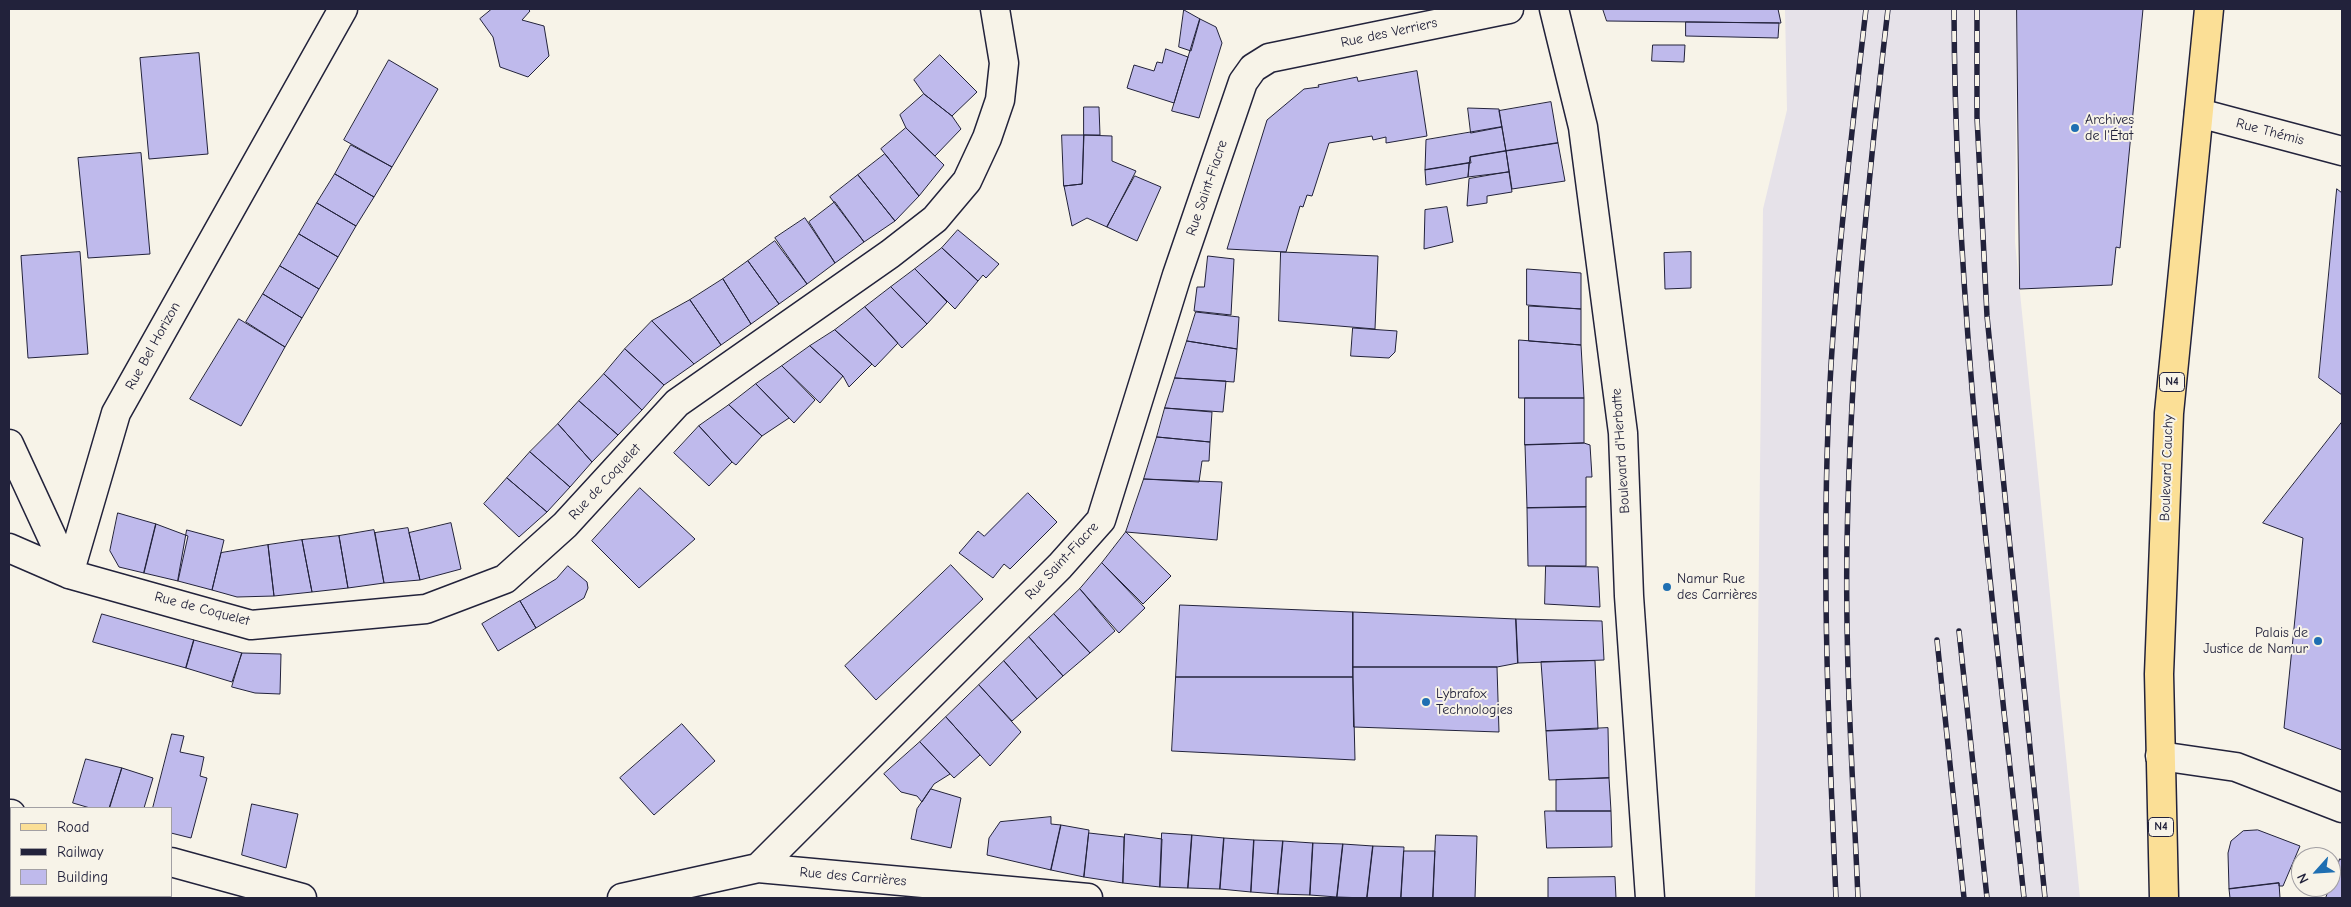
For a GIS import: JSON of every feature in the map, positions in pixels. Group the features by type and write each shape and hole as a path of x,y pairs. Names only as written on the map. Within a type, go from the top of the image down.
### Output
{"main road":[{"name":"Boulevard Cauchy","path":"2164,898 2159,674 2169,413 2209,9"}],"street":[{"name":"Rue Bel Horizon","path":"69,574 116,413 344,9"},
{"name":"Rue de Coquelet","path":"9,548 69,574 252,625 426,609 505,578 565,525 677,403 890,254 935,219 967,181 987,138 1000,100 1004,62 995,9"},
{"name":"Rue des Verriers","path":"1268,58 1509,9"},
{"name":"Boulevard d'Herbatte","path":"1554,9 1583,127 1622,433 1629,596 1650,898"},
{"name":"Rue Saint-Fiacre","path":"758,868 1060,566 1101,520 1177,275 1243,82 1253,68 1268,58"},
{"name":"Rue Thémis","path":"2198,113 2342,151"},
{"path":"9,444 69,574"},
{"path":"2160,756 2236,767 2342,808"},
{"path":"172,862 302,898"},
{"name":"Rue des Carrières","path":"622,898 758,868 1088,898"}],"shaded area":[{"path":"1785,9 2017,9 2015,242 2080,898 1755,898 1763,209 1787,110"}],"building":[{"path":"492,9 528,9 530,11 522,20 544,26 549,56 528,77 500,67 493,37 480,19"},
{"path":"1603,9 1778,9 1781,23 1607,21"},
{"name":"Archives de l'État","path":"2017,9 2143,9 2120,248 2116,247 2112,285 2020,289"},
{"path":"1184,10 1200,19 1191,51 1179,47"},
{"path":"1200,19 1216,27 1222,43 1199,118 1172,111"},
{"path":"1686,22 1779,23 1778,38 1686,36"},
{"path":"1653,45 1685,45 1684,62 1652,61"},
{"path":"1166,49 1188,57 1174,103 1127,88 1134,65 1154,71 1157,62 1162,63"},
{"path":"199,53 208,154 149,159 140,58"},
{"path":"940,55 977,92 952,116 924,94 914,80"},
{"path":"389,60 438,89 392,167 344,140"},
{"path":"1417,71 1427,136 1386,143 1386,137 1373,140 1372,136 1329,143 1312,196 1307,195 1303,207 1300,206 1286,252 1227,249 1267,120 1304,89 1357,77 1358,81"},
{"path":"924,94 952,116 961,129 935,156 906,128 900,115"},
{"path":"1551,102 1558,143 1506,151 1499,111"},
{"path":"1084,107 1099,107 1100,135 1084,135"},
{"path":"1468,108 1499,109 1502,127 1471,133"},
{"path":"1502,127 1506,151 1470,157 1471,163 1425,170 1426,140"},
{"path":"906,128 944,165 919,196 881,149"},
{"path":"1062,135 1084,135 1082,184 1064,186"},
{"path":"1084,135 1112,136 1112,161 1136,171 1107,227 1087,218 1072,226 1064,186 1082,184"},
{"path":"1558,143 1565,181 1512,189 1506,151"},
{"path":"351,145 392,167 374,197 335,174"},
{"path":"1506,151 1509,172 1468,177 1470,157"},
{"path":"141,153 150,254 88,258 78,158"},
{"path":"885,154 919,196 895,221 858,175"},
{"path":"1469,163 1468,177 1426,185 1425,170"},
{"path":"1509,172 1512,192 1487,196 1487,203 1467,206 1469,179"},
{"path":"335,174 374,197 356,226 317,203"},
{"path":"858,175 895,221 864,242 830,197"},
{"path":"1135,176 1161,187 1137,241 1107,227"},
{"path":"2337,189 2342,193 2342,395 2319,378"},
{"path":"835,202 864,242 835,263 809,222"},
{"path":"317,203 356,226 338,257 299,234"},
{"path":"1447,207 1453,242 1424,249 1425,210"},
{"path":"805,218 835,263 807,284 775,238"},
{"path":"958,230 999,264 986,278 983,275 978,281 942,248"},
{"path":"299,234 338,257 319,289 280,266"},
{"path":"775,241 807,284 779,304 748,261"},
{"path":"942,248 978,281 955,309 915,269"},
{"path":"80,252 88,354 28,358 21,256"},
{"path":"1281,252 1378,256 1375,329 1279,321"},
{"path":"1691,252 1691,288 1665,289 1664,253"},
{"path":"1208,256 1234,259 1231,315 1194,311 1197,287 1204,287"},
{"path":"748,261 779,304 751,324 723,279"},
{"path":"280,266 319,289 302,318 263,294"},
{"path":"915,269 947,302 927,324 891,287"},
{"path":"1527,269 1581,273 1581,309 1527,305"},
{"path":"723,279 751,324 721,345 690,300"},
{"path":"891,287 927,324 902,348 865,307"},
{"path":"263,294 302,318 285,347 246,322"},
{"path":"690,300 721,345 694,364 652,321"},
{"path":"1529,306 1581,309 1581,345 1529,341"},
{"path":"865,307 898,343 875,367 835,330"},
{"path":"1196,312 1239,317 1237,349 1187,341"},
{"path":"239,319 285,347 241,426 190,399"},
{"path":"652,321 694,364 664,385 625,349"},
{"path":"1353,328 1397,331 1395,352 1389,358 1351,356"},
{"path":"835,330 872,364 849,387 843,376 810,346"},
{"path":"1519,340 1581,345 1584,398 1519,398"},
{"path":"1187,341 1237,349 1234,382 1175,378"},
{"path":"810,346 843,376 820,403 782,366"},
{"path":"625,349 664,385 642,410 604,374"},
{"path":"782,366 815,400 794,423 756,384"},
{"path":"604,374 642,410 618,435 579,401"},
{"path":"1175,378 1226,381 1223,412 1165,408"},
{"path":"756,384 789,418 762,436 729,405"},
{"path":"1525,398 1584,398 1584,443 1525,445"},
{"path":"579,401 618,435 592,462 558,424"},
{"path":"729,405 762,436 736,465 699,426"},
{"path":"1165,408 1212,412 1210,442 1157,437"},
{"name":"Palais de Justice de Namur","path":"2342,422 2342,750 2284,728 2303,538 2263,523"},
{"path":"558,424 592,462 570,487 530,452"},
{"path":"699,426 732,462 709,486 674,453"},
{"path":"1157,437 1210,442 1209,461 1202,461 1199,482 1144,479"},
{"path":"1584,443 1590,445 1592,477 1586,477 1586,507 1527,508 1525,445"},
{"path":"530,452 570,487 547,512 507,478"},
{"path":"507,478 547,512 519,537 484,504"},
{"path":"1144,479 1222,482 1217,540 1126,532"},
{"path":"640,488 695,539 639,588 592,541"},
{"path":"1028,493 1057,522 1010,569 1004,564 993,578 959,553 978,531 984,536"},
{"path":"1586,507 1586,566 1528,566 1527,508"},
{"path":"118,513 156,524 144,573 119,567 110,551"},
{"path":"451,523 461,569 420,580 409,533"},
{"path":"156,524 188,536 178,581 144,573"},
{"path":"408,528 420,580 384,583 375,533"},
{"path":"187,530 224,540 212,590 178,581"},
{"path":"374,530 384,583 348,588 339,536"},
{"path":"1126,532 1171,576 1143,604 1102,563"},
{"path":"339,536 348,588 312,592 302,540"},
{"path":"302,540 312,592 274,596 268,545"},
{"path":"268,545 274,596 237,597 212,590 221,553"},
{"path":"1102,563 1145,608 1119,633 1080,589"},
{"path":"951,565 983,599 876,700 845,666"},
{"path":"568,566 587,582 588,588 584,598 536,628 520,601 556,579"},
{"path":"1546,566 1598,567 1600,607 1545,604"},
{"path":"1080,589 1115,631 1090,653 1054,614"},
{"path":"520,601 536,628 498,651 482,624"},
{"path":"1180,605 1353,612 1353,677 1176,677"},
{"path":"1353,612 1516,619 1518,663 1497,667 1353,667"},
{"path":"102,614 194,640 186,668 93,642"},
{"path":"1054,614 1090,653 1063,676 1029,637"},
{"path":"1516,619 1602,621 1604,660 1518,663"},
{"path":"1029,637 1063,676 1037,699 1004,661"},
{"path":"194,640 242,653 232,682 186,668"},
{"path":"242,653 281,654 280,694 255,693 232,687"},
{"path":"1004,661 1037,699 1012,721 979,685"},
{"path":"1595,661 1598,729 1546,731 1541,662"},
{"name":"Lybrafox Technologies","path":"1353,667 1497,667 1499,732 1354,727"},
{"path":"1176,677 1353,677 1355,760 1172,751"},
{"path":"979,685 1021,732 990,766 946,717"},
{"path":"946,717 980,755 954,778 920,742"},
{"path":"682,724 715,761 654,815 620,778"},
{"path":"1608,728 1609,778 1549,780 1546,731"},
{"path":"172,734 184,736 180,752 204,757 200,776 207,778 191,838 172,833 172,807 153,807"},
{"path":"920,742 950,774 934,784 922,802 917,796 901,792 884,774"},
{"path":"86,759 122,768 109,807 87,807 73,803"},
{"path":"122,768 153,778 144,807 110,807"},
{"path":"1609,778 1611,811 1556,811 1556,780"},
{"path":"931,789 961,798 951,848 911,839 917,809"},
{"path":"252,804 298,814 286,868 242,855"},
{"path":"1545,811 1611,811 1612,847 1547,848"},
{"path":"1051,817 1051,824 1061,825 1051,870 987,855 989,838 1000,822"},
{"path":"1061,825 1089,830 1084,877 1051,870"},
{"path":"2258,830 2300,846 2291,847 2291,867 2283,886 2279,886 2279,883 2229,889 2228,853 2231,841 2243,831"},
{"path":"1089,833 1124,837 1123,883 1084,877"},
{"path":"1162,833 1192,835 1188,888 1160,887"},
{"path":"1125,834 1162,839 1160,887 1123,883"},
{"path":"1192,835 1224,838 1220,889 1188,888"},
{"path":"1436,835 1477,836 1475,898 1433,898"},
{"path":"1224,838 1254,840 1251,892 1220,889"},
{"path":"1254,840 1283,841 1278,894 1251,892"},
{"path":"1283,841 1313,843 1310,895 1278,894"},
{"path":"1313,843 1343,844 1337,897 1310,895"},
{"path":"1343,844 1373,846 1367,898 1337,897"},
{"path":"1373,846 1404,847 1401,898 1367,898"},
{"path":"1404,851 1435,851 1433,898 1401,898"},
{"path":"2341,860 2342,898 2326,898 2341,897"},
{"path":"1615,877 1616,898 1548,898 1548,878"},
{"path":"2279,883 2280,898 2230,898 2229,889"}],"railway":[{"path":"1836,898 1826,605 1826,487 1830,376 1838,271 1866,9"},
{"path":"1858,898 1847,633 1849,478 1861,276 1888,9"},
{"path":"1954,9 1956,120 1968,343 1988,565 2024,898"},
{"path":"1977,9 1977,117 1987,316 2045,898"},
{"path":"1959,631 1987,898"},
{"path":"1937,640 1964,898"}],"place":[{"name":"Archives de l'État","path":"2075,128"},
{"name":"Namur Rue des Carrières","path":"1667,587"},
{"name":"Palais de Justice de Namur","path":"2318,641"},
{"name":"Lybrafox Technologies","path":"1426,702"}]}
